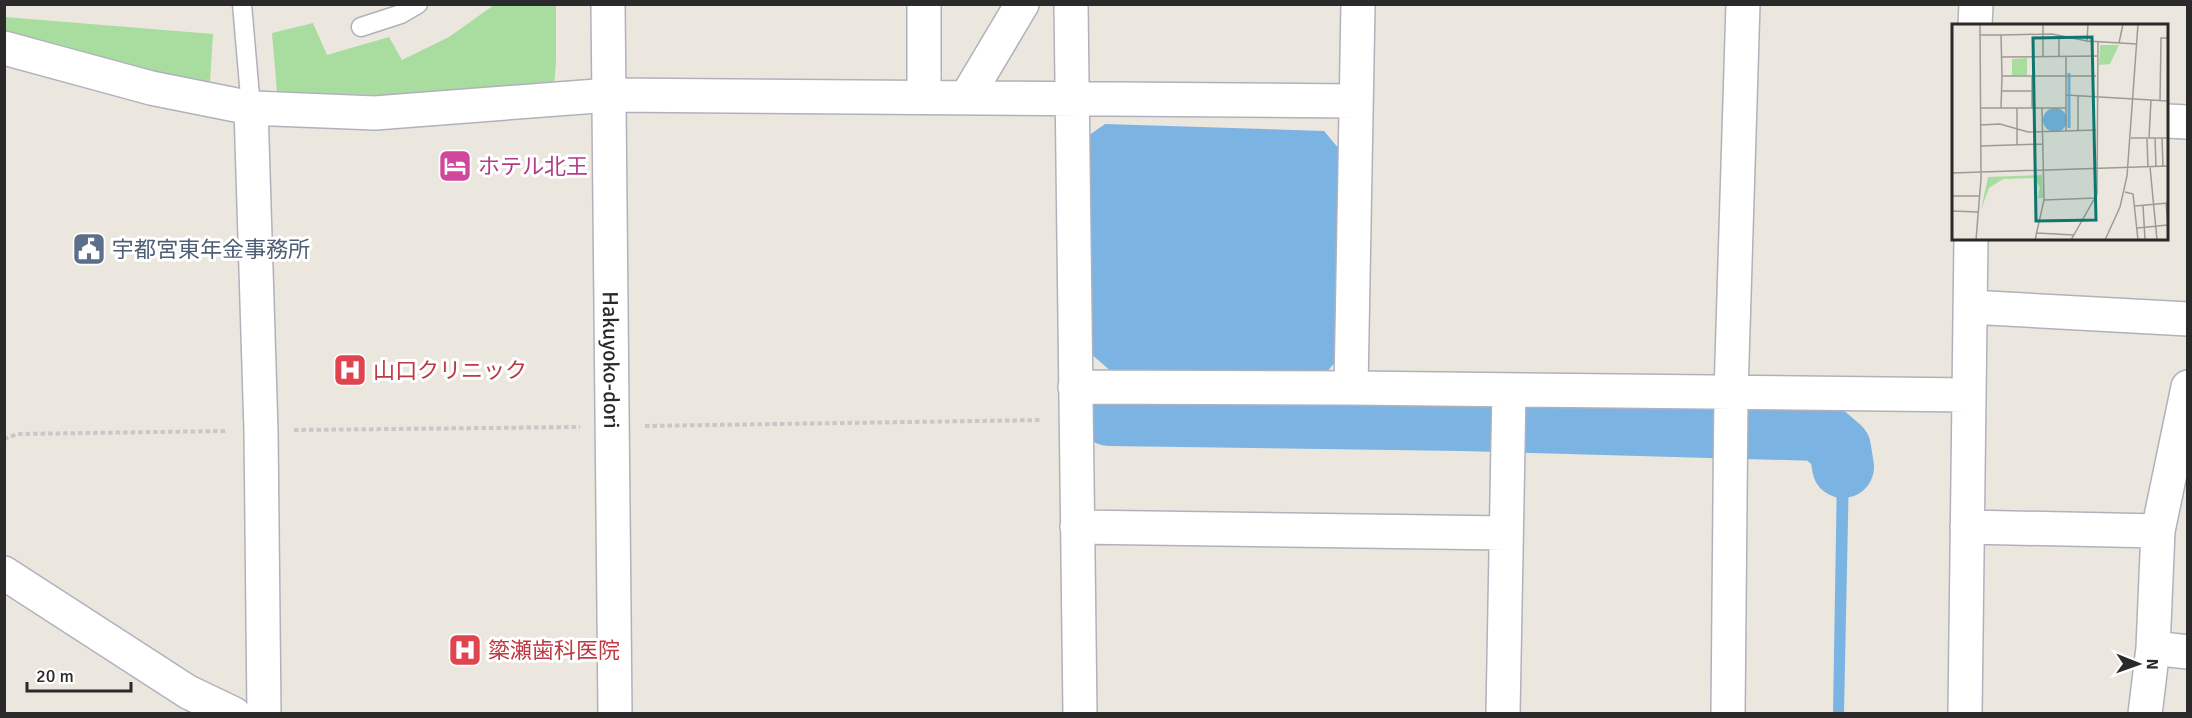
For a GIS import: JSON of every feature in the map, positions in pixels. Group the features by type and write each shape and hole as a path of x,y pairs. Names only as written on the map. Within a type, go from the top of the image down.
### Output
{"street":[{"name":"Hakuyoko-dori","path":"608,4 615,714"},
{"path":"924,4 924,98"},
{"path":"966,98 1022,4"},
{"path":"1071,4 1080,714"},
{"path":"1351,388 1358,4"},
{"path":"1728,714 1731,393 1743,4"},
{"path":"1975,24 1976,4"},
{"path":"4,48 151,88 251,108 375,113 610,95 1356,101"},
{"path":"251,108 261,431 264,714"},
{"path":"2168,121 2187,122"},
{"path":"1965,714 1971,240"},
{"path":"1970,307 2187,319"},
{"path":"1075,387 1968,395"},
{"path":"2145,714 2153,648 2158,531 2187,387"},
{"path":"1503,714 1509,390"},
{"path":"1077,526 1506,533"},
{"path":"1967,527 2158,531"},
{"path":"4,573 188,692 234,714"},
{"path":"2153,648 2187,652"}],"lane":[{"path":"242,4 251,108"},
{"path":"361,27 401,14 418,4"}],"path":[{"path":"4,439 18,434 1076,419"}],"green space":[{"path":"494,5 556,5 554,86 405,96 277,92 272,33 313,23 327,55 389,37 402,60 449,37"},
{"path":"5,17 213,34 210,82 154,73 5,33"}],"water":[{"path":"1105,124 1324,131 1340,150 1340,356 1322,378 1113,373 1090,353 1085,138"},
{"path":"1109,417 1459,421 1459,430 1109,426"},
{"path":"1782,423 1808,425 1828,430 1840,445 1849,471 1844,713 1833,713 1837,473 1835,460 1831,450 1820,440 1813,437 1781,435"}],"waterway":[{"path":"1109,415 1461,420 1819,430 1840,448 1843,467"}],"place":[{"name":"ホテル北王","path":"455,166"},
{"name":"宇都宮東年金事務所","path":"89,249"},
{"name":"山口クリニック","path":"350,370"},
{"name":"簗瀬歯科医院","path":"465,650"}]}
